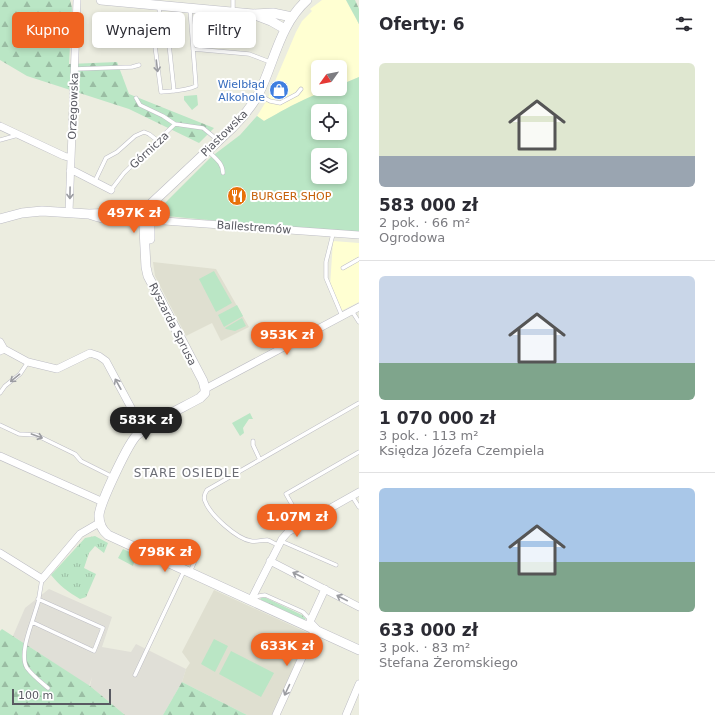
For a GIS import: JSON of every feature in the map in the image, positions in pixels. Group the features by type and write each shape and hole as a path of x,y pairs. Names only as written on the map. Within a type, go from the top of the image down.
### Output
{"street":[{"name":"Orzegowska","path":"69,212 77,0"},
{"path":"107,0 234,12"},
{"name":"Piastowska","path":"143,210 239,121 251,106 258,94 285,29 307,0"},
{"path":"256,14 273,13 292,18"},
{"path":"256,15 285,29"},
{"path":"0,126 71,158"},
{"path":"70,171 74,171 111,190"},
{"path":"0,219 22,213 42,211 89,214 143,210 150,220"},
{"name":"Ryszarda Sprusa","path":"143,210 146,266 148,276 203,381 205,389"},
{"name":"Ryszarda Sprusa","path":"146,258 150,247 150,220"},
{"name":"Ballestremów","path":"150,220 359,235"},
{"path":"356,309 205,389 205,393 200,398 138,434 130,443 103,502 99,512 99,523 104,532 108,535 187,572 314,627 359,650"},
{"path":"0,342 2,350 28,362 57,369 90,353 99,356 106,361 143,430"},
{"path":"0,456 103,502"},
{"path":"251,600 270,561 288,532 359,492"},
{"path":"0,553 42,579 80,534 99,523"},
{"path":"270,561 359,607"},
{"path":"276,715 314,627 325,589"},
{"path":"346,715 359,684"}],"lane":[{"path":"233,0 234,12"},
{"path":"159,5 160,12"},
{"path":"155,48 160,92 174,91 196,86 190,8"},
{"path":"169,48 174,91"},
{"path":"193,49 249,54 271,63"},
{"path":"74,69 132,67 139,65"},
{"path":"258,94 270,101 280,103 297,94 301,89"},
{"path":"136,98 140,105 163,116 174,124"},
{"name":"Górnicza","path":"111,190 124,173 174,124 203,128 214,137"},
{"path":"94,182 106,158 117,152 135,136 144,132 158,141"},
{"path":"0,140 18,135"},
{"path":"207,150 223,167 223,173"},
{"path":"334,233 326,262 326,278 342,316"},
{"path":"343,268 359,259"},
{"path":"356,309 359,322"},
{"path":"0,393 5,386 20,374 28,362"},
{"path":"336,564 280,543 268,540 251,541 244,539 215,517 204,498 207,490 359,403"},
{"path":"0,425 19,434 36,435 75,454 81,461 114,477"},
{"path":"252,441 260,460"},
{"path":"303,524 286,494 359,452"},
{"path":"352,496 359,507"},
{"path":"135,675 187,572 197,556"},
{"path":"42,579 32,622 26,640 25,656 26,667 48,688"},
{"path":"32,622 94,651 103,628 38,599"}],"shaded area":[{"path":"322,0 346,0 359,24 359,77 347,82 347,60 311,60 311,96 314,96 293,105 264,121 257,116 267,100 296,32 302,21 312,11 310,9"},
{"path":"333,241 359,243 359,302 341,311 330,286"},
{"path":"153,262 216,269 249,327 221,341 212,323 186,336 155,276"},
{"path":"49,589 112,617 102,647 131,652 136,644 186,669 182,682 163,715 125,715 90,686 92,677 89,686 13,636 25,608"},
{"path":"214,590 308,633 273,715 247,715 182,682 186,669 190,663 182,652"}],"green space":[{"path":"0,0 70,0 72,12 12,12 12,48 70,48 69,64 117,62 129,94 214,128 199,143 129,109 27,76 0,60"},
{"path":"346,0 355,0 359,9 359,24"},
{"path":"359,77 359,234 166,216 164,204 211,157 240,135 257,116 264,121 312,96 347,96 347,82"},
{"path":"197,95 198,105 192,110 184,100 184,96"},
{"path":"214,271 232,303 216,312 199,279"},
{"path":"237,305 243,316 224,327 218,315"},
{"path":"242,318 246,326 235,331 225,328"},
{"path":"250,413 253,419 249,419 243,428 244,433 240,436 232,423"},
{"path":"95,536 108,543 104,553 95,546 89,553 84,568 96,574 86,597 80,599 64,588 51,575 85,538"},
{"path":"123,549 136,555 133,566 118,558"},
{"path":"260,597 266,598 302,615 306,619 304,620 261,600"},
{"path":"2,629 90,686 125,715 0,715 0,631"},
{"path":"214,639 228,646 215,672 201,664"},
{"path":"231,651 274,673 261,697 219,674"},
{"path":"182,682 247,715 163,715"}],"place":[{"name":"Wielbłąd Alkohole","path":"279,90"},
{"name":"BURGER SHOP","path":"237,196"}],"district":[{"name":"STARE OSIEDLE","path":"187,473"}]}
